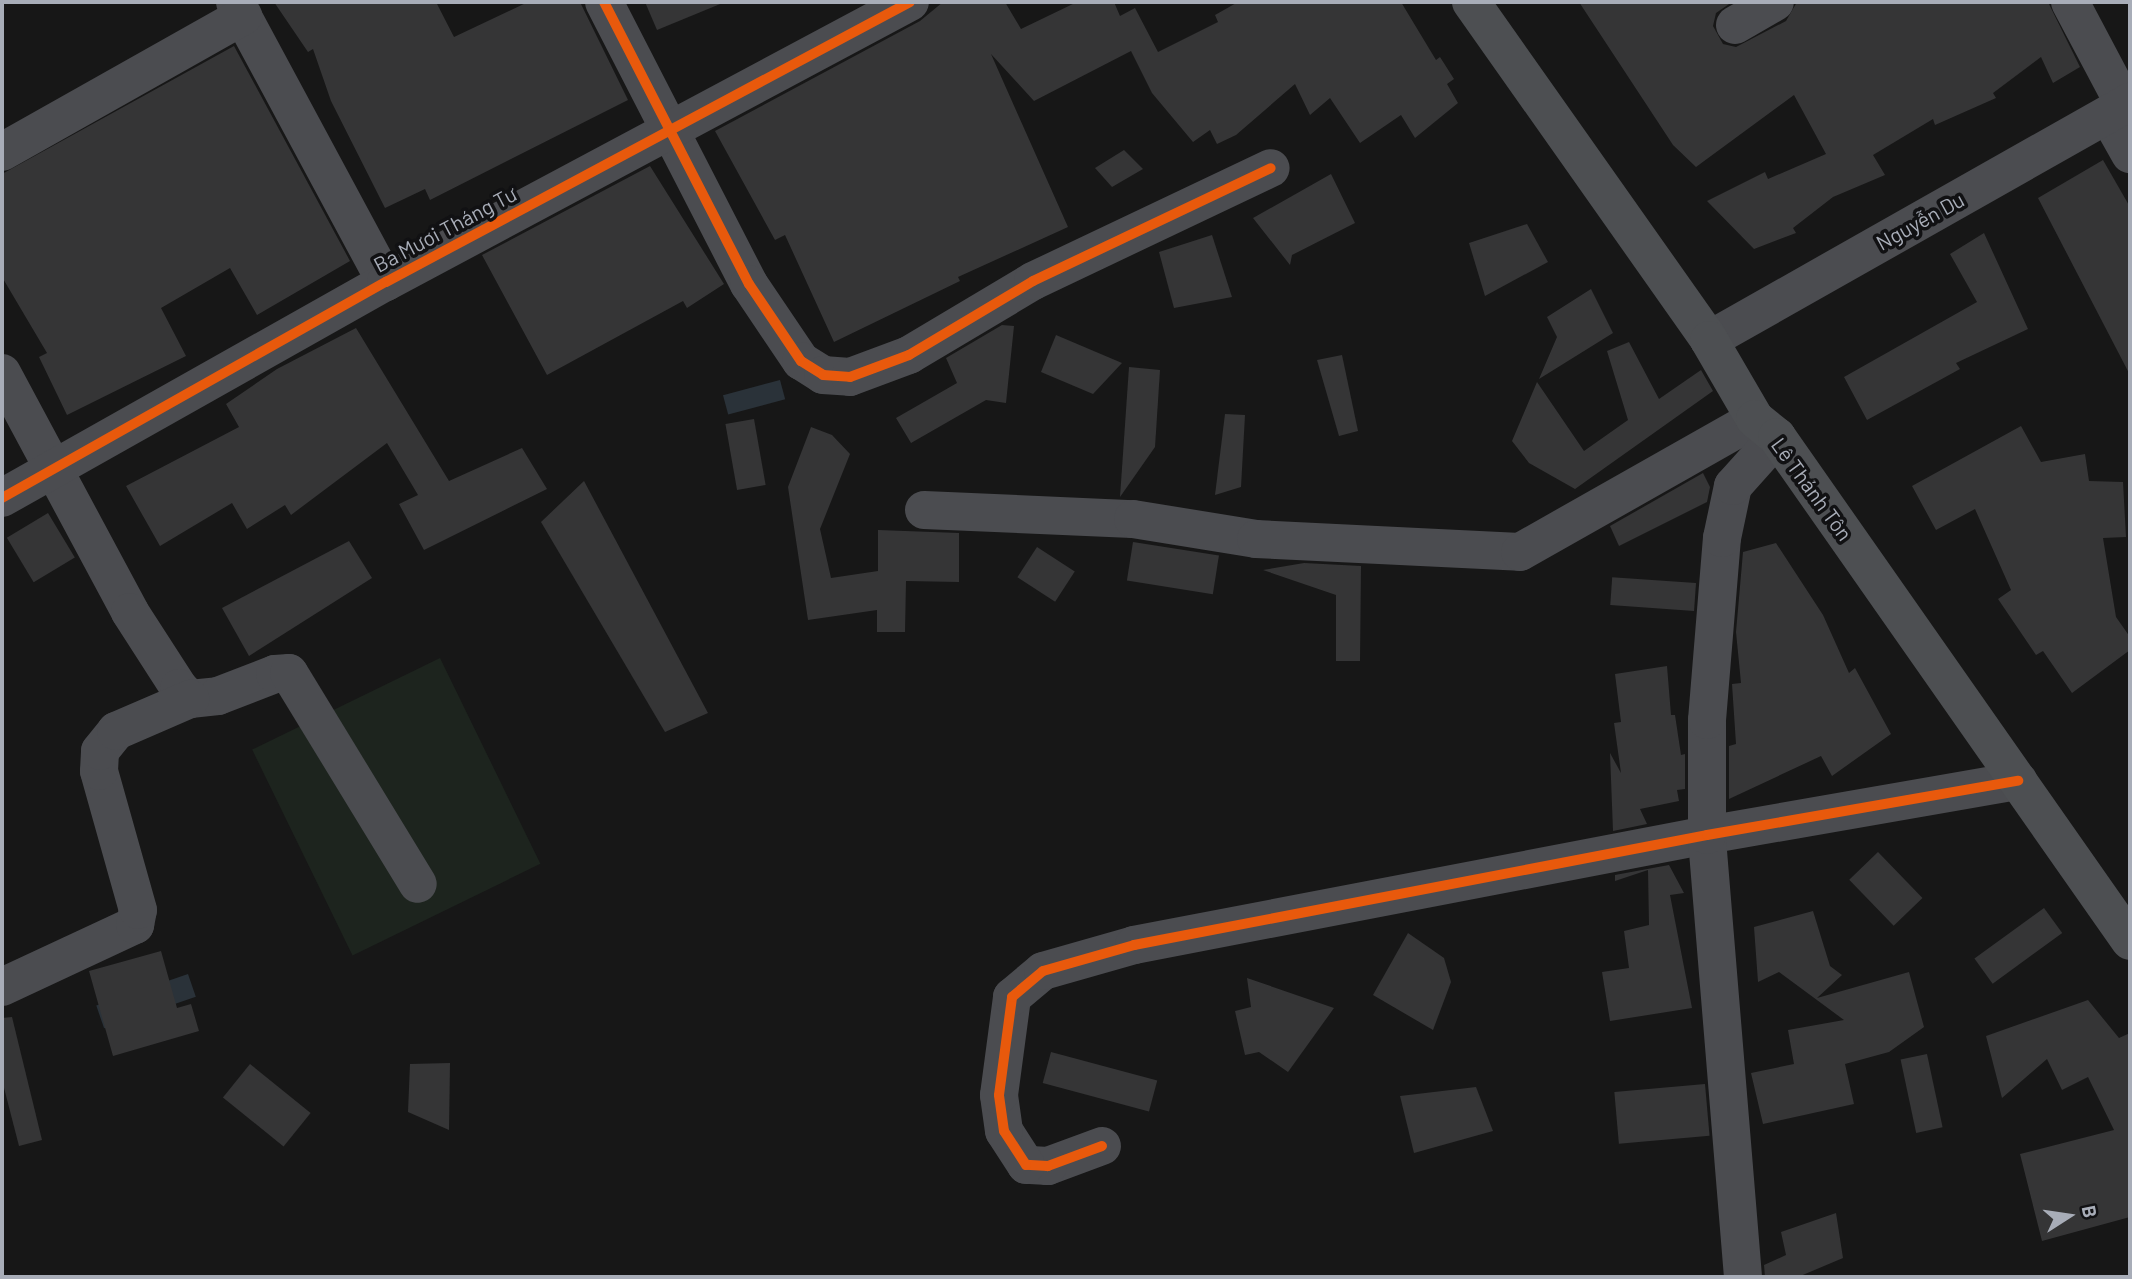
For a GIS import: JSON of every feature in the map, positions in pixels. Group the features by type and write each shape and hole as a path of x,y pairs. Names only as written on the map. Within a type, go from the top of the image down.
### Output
{"main road":[{"name":"Lê Thánh Tôn","path":"1471,2 1709,340 1766,428 2130,941"}],"street":[{"path":"604,2 673,128 749,284 780,334 801,361 836,378 863,374 909,355 1033,281 1271,168"},
{"name":"Ba Mươi Tháng Tư","path":"2,498 386,282 910,2"},
{"path":"1735,25 1775,2"},
{"path":"2070,2 2121,107 2130,154"},
{"path":"2,152 239,9 386,282"},
{"name":"Nguyễn Du","path":"1709,340 2121,107"},
{"path":"2,373 51,472 130,612 190,699"},
{"path":"924,510 1133,519 1256,539 1520,552 1766,428"},
{"path":"1743,1277 1707,835 1707,720 1722,538 1733,486 1766,428"},
{"path":"2,987 135,925 138,911 99,771 100,751 117,731 190,699 218,696 275,674 289,673 418,884"},
{"path":"1102,1146 1048,1166 1026,1165 1004,1131 999,1095 1012,998 1043,971 1134,945 1707,835 2018,781"}],"shaded area":[{"path":"780,380 785,399 728,415 723,395"},
{"path":"440,658 540,864 353,955 252,750"},
{"path":"188,974 196,997 104,1028 96,1006"}],"building":[{"path":"274,2 436,2 454,37 528,2 580,2 628,100 430,200 425,189 385,208 331,101 313,49 308,52"},
{"path":"645,2 725,2 657,30"},
{"path":"943,2 1005,2 1021,29 1077,2 1114,2 1120,16 1135,8 1158,52 1218,22 1215,15 1238,2 1401,2 1436,60 1440,57 1454,79 1447,84 1458,103 1415,138 1401,115 1360,143 1330,98 1310,115 1295,84 1236,135 1217,144 1210,130 1193,142 1152,93 1131,51 1034,101 991,54 1068,227 958,277 960,281 834,342 785,235 775,240 715,131 920,21"},
{"path":"1579,2 1732,2 1716,13 1713,26 1723,44 1736,47 1786,21 1797,2 2048,2 2080,67 2053,83 2041,57 1993,93 1996,98 1935,125 1933,119 1873,155 1885,175 1833,197 1793,228 1796,233 1754,249 1707,201 1765,172 1768,179 1826,154 1794,95 1696,167 1673,145"},
{"path":"234,46 350,261 257,315 230,268 161,308 186,356 67,415 39,357 47,353 2,277 2,174"},
{"path":"1124,150 1143,169 1112,187 1095,168"},
{"path":"2103,160 2130,207 2130,375 2038,198"},
{"path":"650,166 724,284 687,308 683,301 547,375 482,255"},
{"path":"1331,174 1355,223 1292,255 1290,265 1253,218"},
{"path":"1527,224 1548,262 1485,296 1469,243"},
{"path":"1984,233 2028,329 1956,363 1960,369 1867,420 1844,377 1977,302 1950,254"},
{"path":"1212,235 1232,297 1174,308 1159,252"},
{"path":"1591,289 1613,333 1539,379 1557,337 1547,317"},
{"path":"1002,325 1014,326 1006,403 986,400 911,443 896,418 957,383 946,358"},
{"path":"356,328 449,481 522,448 547,489 424,550 399,504 418,495 387,443 291,515 285,505 247,529 232,503 160,546 126,486 239,427 226,404 277,369"},
{"path":"1056,335 1122,363 1093,394 1041,372"},
{"path":"1629,342 1659,399 1701,370 1713,391 1575,489 1529,463 1512,441 1537,382 1584,451 1628,420 1607,351"},
{"path":"1342,355 1358,431 1339,436 1317,360"},
{"path":"1129,367 1160,370 1155,447 1120,497"},
{"path":"1225,414 1245,415 1241,487 1215,495"},
{"path":"754,419 766,485 737,490 725,424"},
{"path":"2021,426 2041,462 2085,454 2089,481 2123,482 2126,537 2103,538 2116,617 2130,637 2130,650 2072,693 2043,651 2036,655 1998,599 2011,590 1975,509 1936,530 1912,486"},
{"path":"811,427 832,435 850,454 820,529 831,578 878,571 878,530 959,533 959,582 906,581 905,632 877,632 877,610 808,620 788,487"},
{"path":"1703,473 1710,487 1707,502 1619,546 1610,526"},
{"path":"584,481 708,713 665,732 541,522"},
{"path":"48,513 75,558 34,582 7,538"},
{"path":"349,541 372,578 249,656 222,608"},
{"path":"1133,542 1219,556 1213,594 1127,581"},
{"path":"1776,543 1823,615 1849,673 1855,668 1891,734 1832,776 1821,756 1729,799 1729,746 1736,744 1732,684 1741,683 1736,632 1743,552"},
{"path":"1037,547 1075,572 1055,602 1017,577"},
{"path":"1304,563 1361,566 1360,661 1336,661 1336,595 1263,570"},
{"path":"1612,577 1696,583 1694,611 1610,605"},
{"path":"1667,666 1671,715 1675,715 1681,755 1685,754 1685,789 1677,790 1679,801 1640,809 1647,824 1613,831 1610,753 1621,773 1614,723 1621,722 1615,674"},
{"path":"1878,852 1922,898 1894,926 1849,880"},
{"path":"1669,865 1684,893 1670,895 1692,1008 1610,1021 1602,972 1629,968 1624,931 1649,925 1648,870 1615,881 1615,875"},
{"path":"2044,908 2062,933 1993,984 1974,959"},
{"path":"1813,911 1830,966 1842,975 1817,998 1909,972 1924,1027 1889,1052 1845,1064 1854,1104 1763,1124 1751,1073 1794,1064 1788,1030 1844,1020 1779,972 1758,982 1754,927"},
{"path":"1408,933 1444,958 1451,982 1433,1030 1373,995"},
{"path":"161,951 177,1008 191,1004 199,1031 113,1056 89,971"},
{"path":"1247,978 1334,1008 1288,1072 1259,1052 1245,1055 1235,1011 1251,1007"},
{"path":"2088,1000 2119,1038 2130,1033 2130,1217 2042,1241 2020,1154 2114,1130 2088,1077 2062,1090 2047,1059 2002,1098 1986,1036"},
{"path":"12,1017 42,1140 19,1146 2,1080 2,1018"},
{"path":"1051,1052 1157,1080 1149,1111 1043,1083"},
{"path":"1927,1054 1943,1127 1916,1133 1901,1060"},
{"path":"450,1063 449,1130 408,1112 410,1064"},
{"path":"250,1064 311,1113 284,1147 223,1097"},
{"path":"1705,1084 1710,1136 1619,1144 1614,1092"},
{"path":"1476,1087 1493,1131 1414,1153 1400,1096"},
{"path":"1836,1213 1843,1258 1798,1277 1765,1277 1764,1265 1786,1255 1781,1232"}],"cycle path":[{"path":"604,2 749,284 801,361 823,375 850,377 909,355 1033,281 1271,168"},
{"path":"2,498 386,282 910,2"},
{"path":"1102,1146 1048,1166 1026,1165 1004,1131 999,1095 1012,997 1043,971 1134,945 1707,835 2018,781"}]}
